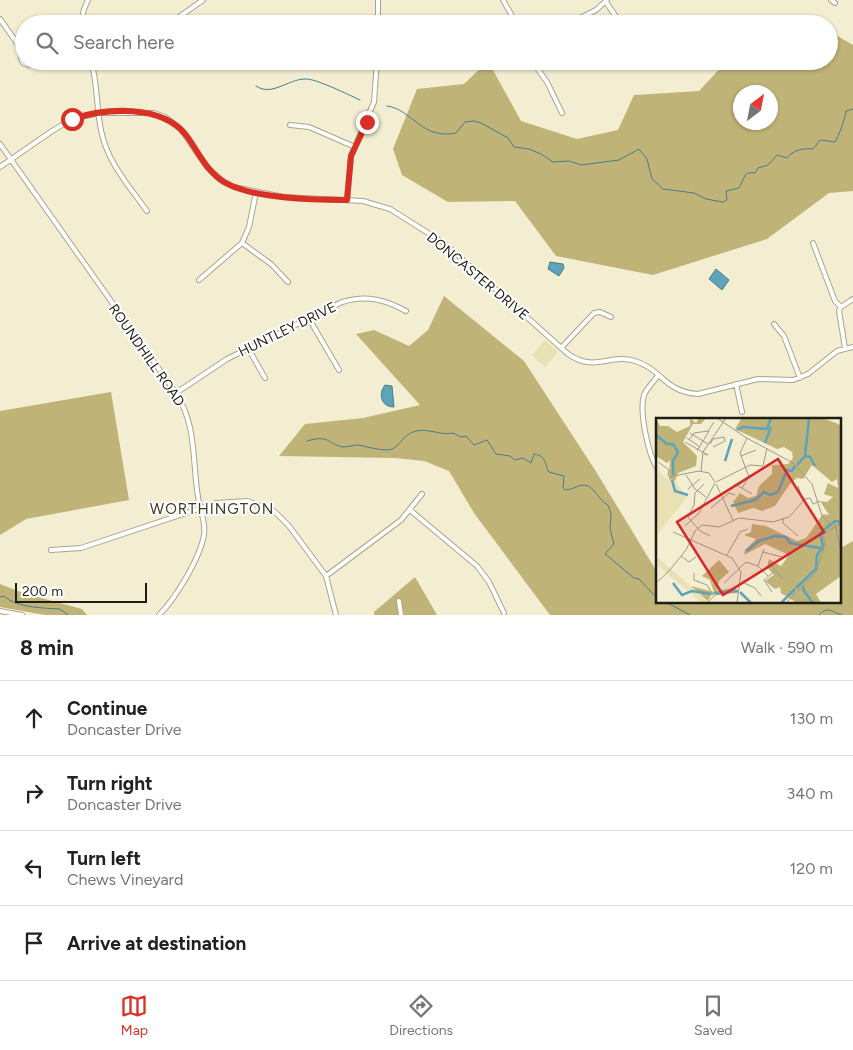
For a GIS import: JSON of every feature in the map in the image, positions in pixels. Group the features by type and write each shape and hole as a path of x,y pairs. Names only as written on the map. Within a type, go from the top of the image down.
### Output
{"street":[{"path":"82,15 88,0"},
{"path":"182,15 203,0"},
{"path":"378,0 378,15"},
{"path":"503,0 511,15"},
{"path":"586,15 596,10 606,1 615,15"},
{"path":"0,19 15,41"},
{"path":"93,70 104,140 112,161 147,211"},
{"path":"347,200 350,164 355,146 374,102 376,70"},
{"path":"538,70 547,82 562,113"},
{"name":"DONCASTER DRIVE","path":"0,167 63,124 84,115 143,112 165,117 183,132 215,175 234,187 297,198 372,203 390,209 434,236 574,358 589,363 624,359 634,361 650,368 672,388 688,393 705,393 758,379 787,381 800,378"},
{"path":"290,125 309,127 355,146"},
{"name":"ROUNDHILL ROAD","path":"0,144 176,393 186,410 192,428 200,508 204,526 203,540 178,589 162,614"},
{"path":"199,280 242,243 249,227 256,192"},
{"path":"242,243 271,264 288,282"},
{"path":"813,243 835,301 841,307"},
{"name":"HUNTLEY DRIVE","path":"176,393 212,368 248,348 342,302 363,298 382,300 406,311"},
{"path":"845,348 839,314 841,307 853,299"},
{"path":"561,348 594,313 600,312 610,317"},
{"path":"308,318 339,370"},
{"path":"774,324 784,336 800,378 814,370 829,355 845,348 853,347"},
{"path":"248,348 266,378"},
{"path":"656,466 650,454 642,408 646,392 658,376"},
{"path":"736,384 742,412"},
{"path":"326,576 374,542 410,510 422,494"},
{"path":"51,550 81,548 200,508 237,500 266,506 289,526 326,576 336,615"},
{"path":"410,510 477,566 489,582 504,613"},
{"path":"398,601 401,615"},
{"path":"0,612 22,615"}],"shaded area":[{"path":"838,36 853,45 853,191 829,193 767,239 653,275 556,256 515,201 448,202 402,175 393,149 417,89 464,84 479,70 493,70 521,121 577,139 618,130 634,95 699,91 718,70 838,70"},
{"path":"444,296 524,361 595,470 656,570 656,602 840,602 840,548 853,541 853,615 550,615 474,513 449,471 424,461 395,458 279,456 305,424 363,418 420,405 356,334 374,330 409,346 428,330"},
{"path":"545,340 558,352 545,367 532,355"},
{"path":"111,392 129,500 26,519 0,535 0,411"},
{"path":"415,577 437,615 374,615 374,612"},
{"path":"0,584 23,593 82,609 87,615 45,615 0,607"}],"water":[{"path":"550,262 563,264 564,268 559,276 548,269"},
{"path":"716,269 729,280 722,290 709,279"},
{"path":"385,385 392,386 394,407 386,405 382,399 381,396"}],"waterway":[{"path":"256,86 268,90 299,80 310,79 360,100"},
{"path":"387,106 403,112 425,128 444,134 456,133 465,122 474,121 481,123 508,138 514,147 529,149 553,162 569,161 581,165 619,160 639,149 647,159 652,179 663,189 694,193 706,199 723,202 727,200 726,191 739,188 746,174 755,173 758,168 768,165 777,155 787,158 798,150 813,149 820,140 835,142 842,127 846,111 853,109"},
{"path":"307,441 324,439 343,447 358,445 388,450 395,448 409,434 420,430 447,434 453,433 461,437 466,436 474,445 487,440 496,454 510,456 515,460 523,458 531,463 534,454 538,455 543,458 549,472 564,476 563,488 565,490 582,485 588,486 608,505 611,513 610,529 614,544 605,554 634,578 639,579 656,597"},
{"path":"0,597 4,596 23,605 60,609 68,615"},
{"path":"666,602 690,615"},
{"path":"819,615 825,610 842,615"}],"district":[{"name":"WORTHINGTON","path":"212,509"}],"route":[{"path":"72,119 99,113 154,113 165,117 180,128 207,167 224,182 234,187 284,197 332,200 347,200 351,156 367,122"}]}
